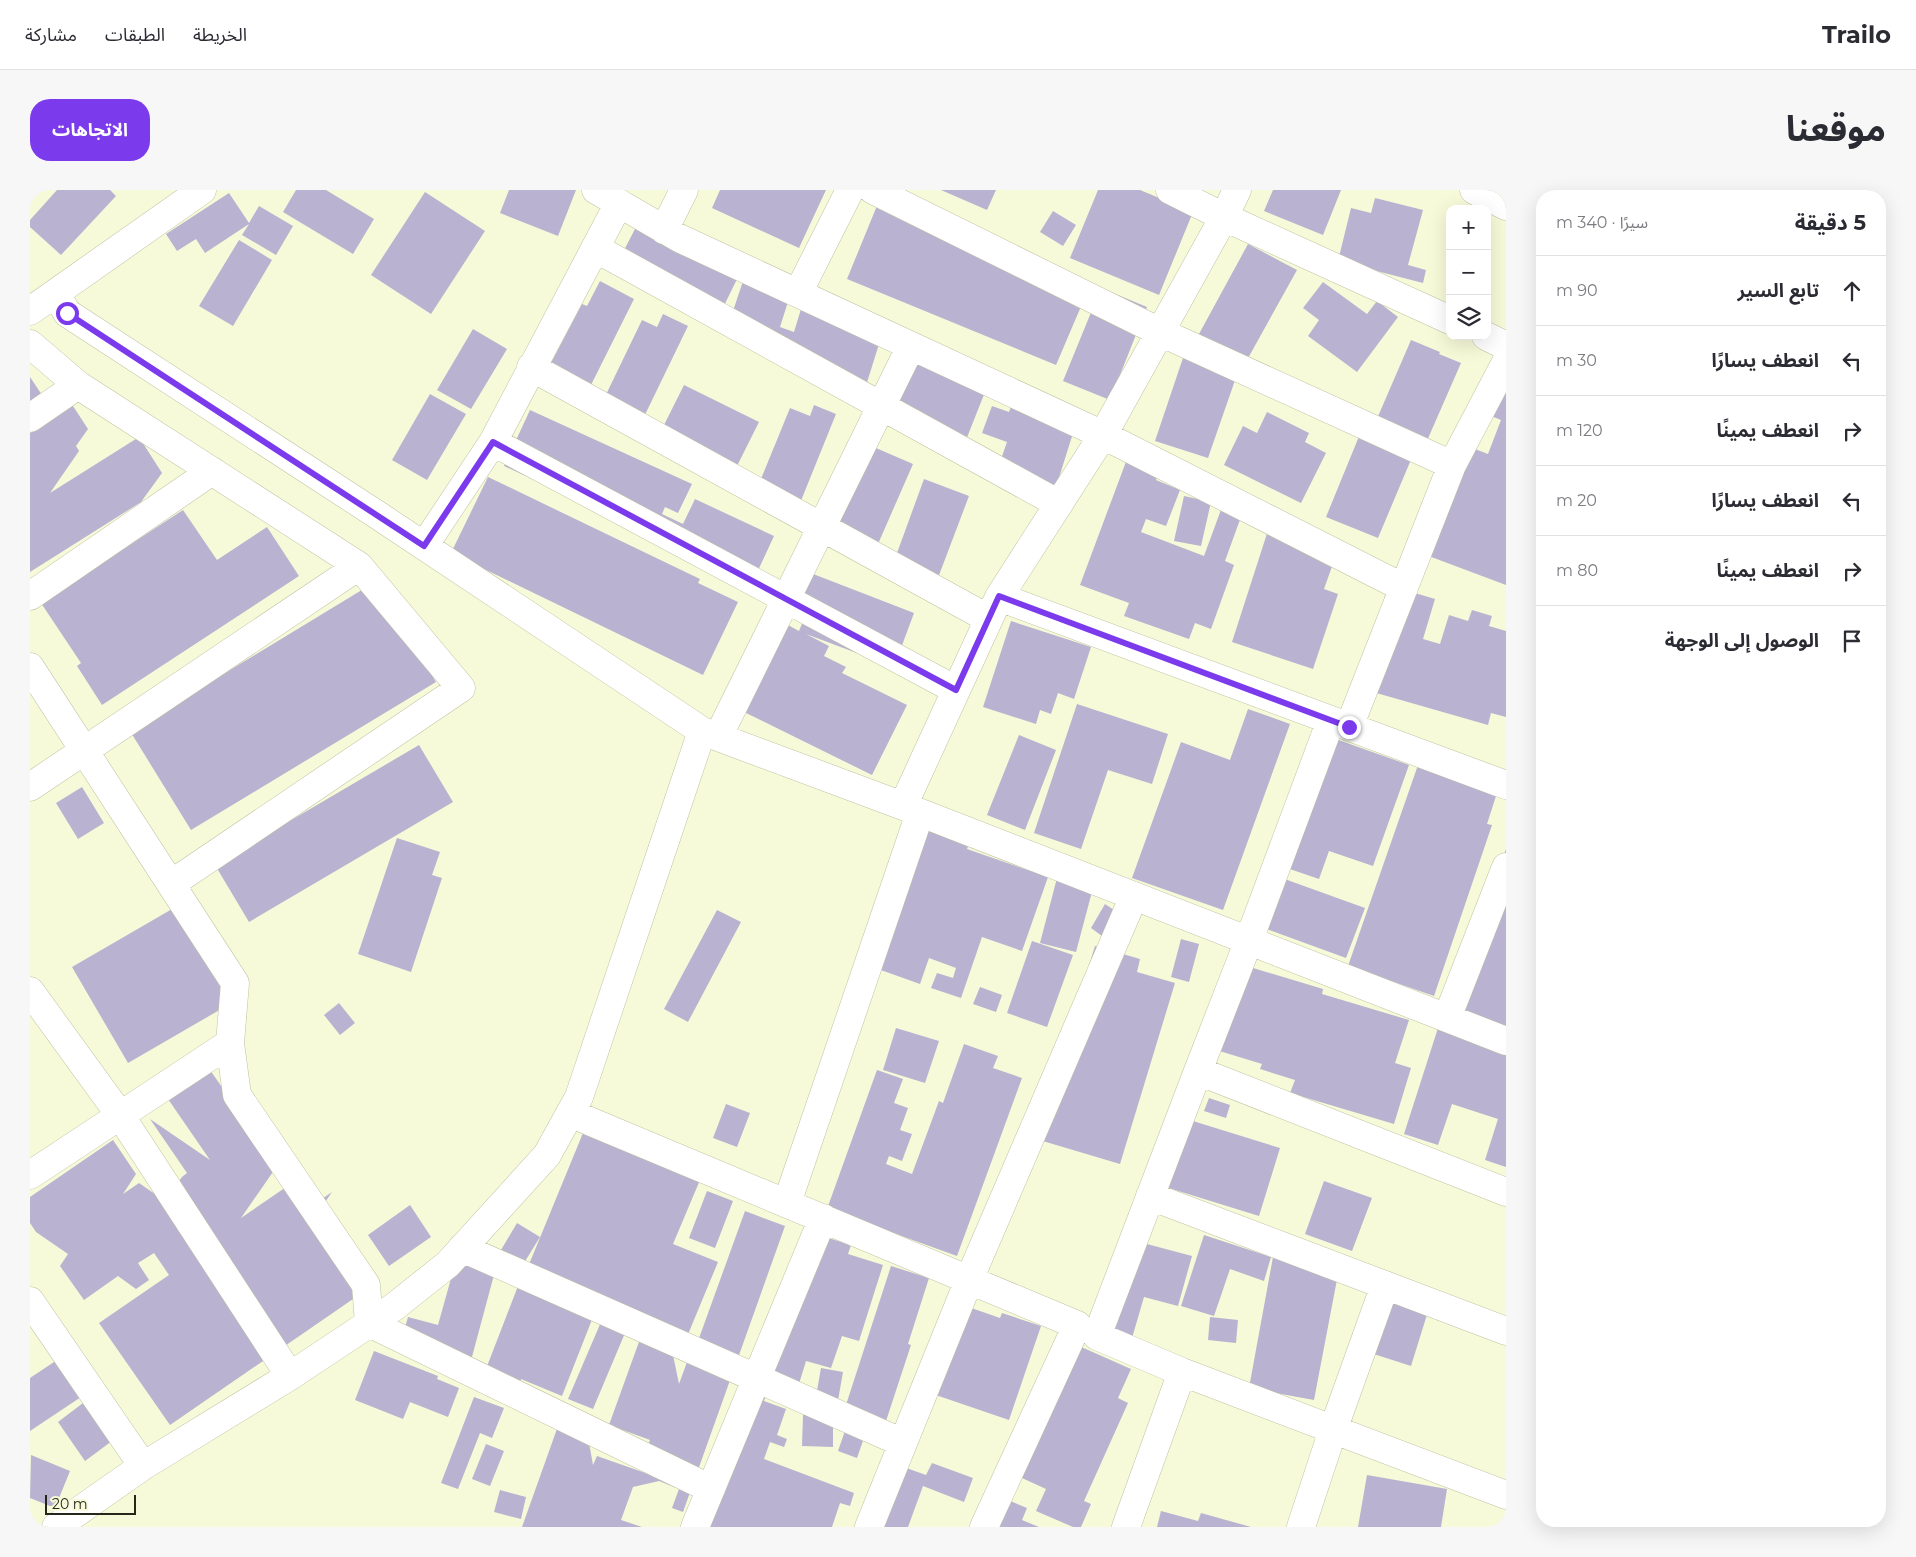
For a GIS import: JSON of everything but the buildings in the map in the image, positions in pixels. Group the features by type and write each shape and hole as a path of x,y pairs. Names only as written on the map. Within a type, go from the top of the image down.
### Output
{"street":[{"path":"30,311 202,190"},
{"path":"596,190 664,230 1103,435 1404,588"},
{"path":"664,230 684,190"},
{"path":"798,293 850,190"},
{"path":"873,190 1160,332 1452,465"},
{"path":"1170,190 1224,218 1446,318"},
{"path":"787,1203 912,810 956,690 994,608 1103,435 1224,218 1237,190"},
{"path":"1474,190 1506,206"},
{"path":"424,546 493,442 619,203"},
{"path":"595,248 1059,504"},
{"path":"56,293 67,313 710,734 1249,940 1506,1042"},
{"path":"1491,338 1506,346"},
{"path":"30,344 78,384 359,566 461,688 171,884"},
{"path":"56,1527 143,1466 290,1376 394,1307 440,1270 547,1155 579,1097 710,734 786,599 911,346"},
{"path":"984,1527 1087,1330 1150,1196 1249,940 1340,723 1404,588 1452,465 1506,362"},
{"path":"531,367 822,527 994,608 1340,723 1506,786"},
{"path":"30,418 78,384"},
{"path":"493,442 956,690"},
{"path":"30,596 212,471"},
{"path":"30,787 359,566"},
{"path":"30,667 234,983 230,1043 237,1095 366,1285 369,1323"},
{"path":"1446,1018 1506,867"},
{"path":"869,1527 969,1280 1134,896"},
{"path":"30,991 120,1116 290,1376"},
{"path":"30,1175 230,1043"},
{"path":"1198,1070 1506,1192"},
{"path":"570,1113 823,1218 1182,1372 1333,1430 1504,1487"},
{"path":"1150,1196 1506,1331"},
{"path":"695,1527 823,1218"},
{"path":"462,1248 902,1443"},
{"path":"1301,1527 1333,1430 1385,1285"},
{"path":"30,1301 143,1466"},
{"path":"369,1323 711,1488"},
{"path":"1126,1527 1182,1372"}],"route":[{"path":"67,313 424,546 493,442 956,690 999,596 1349,727"}]}
